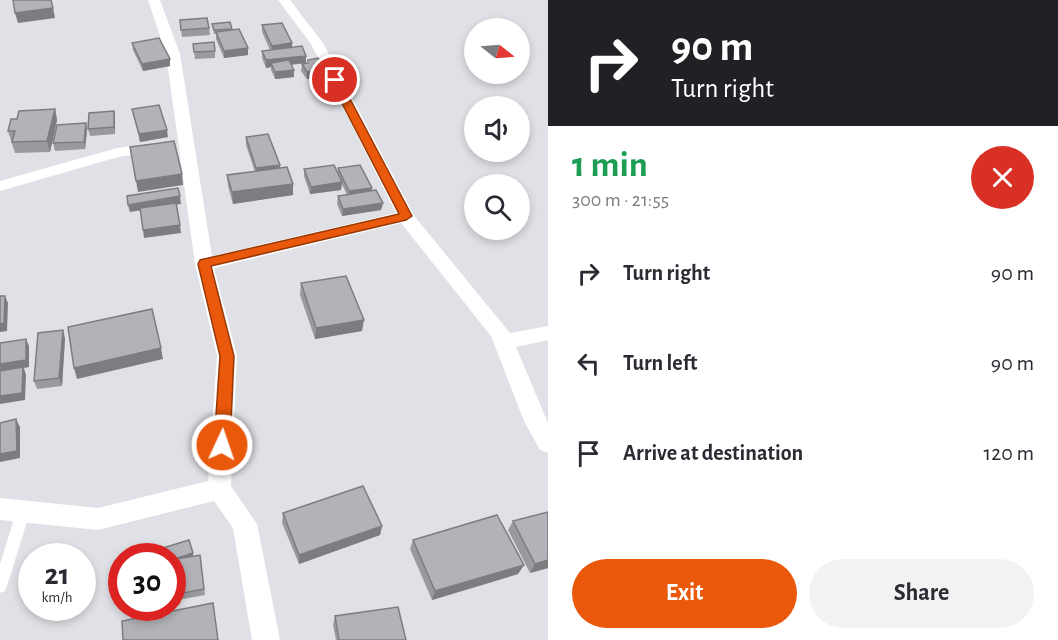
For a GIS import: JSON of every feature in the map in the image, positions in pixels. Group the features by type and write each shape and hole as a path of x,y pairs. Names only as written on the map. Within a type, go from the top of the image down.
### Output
{"street":[{"path":"154,0 173,54 204,264 227,356 219,489 245,524 266,640"},
{"path":"284,0 317,43 406,216 500,333 535,421 548,442"},
{"path":"0,186 117,153 186,142"},
{"path":"204,264 406,216"},
{"path":"504,342 548,333"},
{"path":"12,510 98,519 219,489"}],"lane":[{"path":"0,586 12,510"}],"building":[{"path":"13,0 51,0 53,8 15,13"},
{"path":"207,18 209,28 181,30 180,20"},
{"path":"230,22 232,29 214,30 212,24"},
{"path":"282,23 292,43 272,46 262,25"},
{"path":"239,29 248,48 224,51 216,32"},
{"path":"159,38 170,59 142,64 132,43"},
{"path":"214,42 215,51 194,52 193,44"},
{"path":"302,46 306,56 266,60 262,51"},
{"path":"318,58 326,69 307,72 302,64"},
{"path":"289,60 294,70 275,72 271,63"},
{"path":"159,105 167,130 139,134 132,109"},
{"path":"55,109 47,141 12,142 15,131 8,131 11,119 17,119 19,111"},
{"path":"114,111 114,127 88,129 89,113"},
{"path":"86,123 84,142 53,143 57,125"},
{"path":"268,134 280,165 256,168 246,137"},
{"path":"174,141 182,174 136,181 130,147"},
{"path":"334,165 342,182 311,187 304,169"},
{"path":"360,165 372,188 349,191 338,168"},
{"path":"287,167 293,184 232,192 227,175"},
{"path":"178,188 180,196 128,205 127,196"},
{"path":"376,190 383,203 343,209 338,196"},
{"path":"176,203 180,225 143,230 140,208"},
{"path":"346,276 364,320 316,328 301,283"},
{"path":"0,296 5,296 4,323 0,324"},
{"path":"152,309 161,348 74,368 68,327"},
{"path":"63,330 59,378 34,381 38,333"},
{"path":"26,339 26,360 0,364 0,343"},
{"path":"23,367 22,393 0,396 0,371"},
{"path":"16,419 17,451 0,454 0,423"},
{"path":"363,486 382,526 299,555 283,513"},
{"path":"548,512 548,560 535,564 513,521"},
{"path":"497,515 524,565 435,591 413,540"},
{"path":"189,540 193,553 186,555 186,543 179,543"},
{"path":"200,555 204,589 186,592 186,557"},
{"path":"213,603 218,640 123,640 122,621 186,621 186,608"},
{"path":"398,607 406,640 339,640 335,616"}],"route":[{"path":"222,445 227,356 204,264 406,216 335,80"}]}
